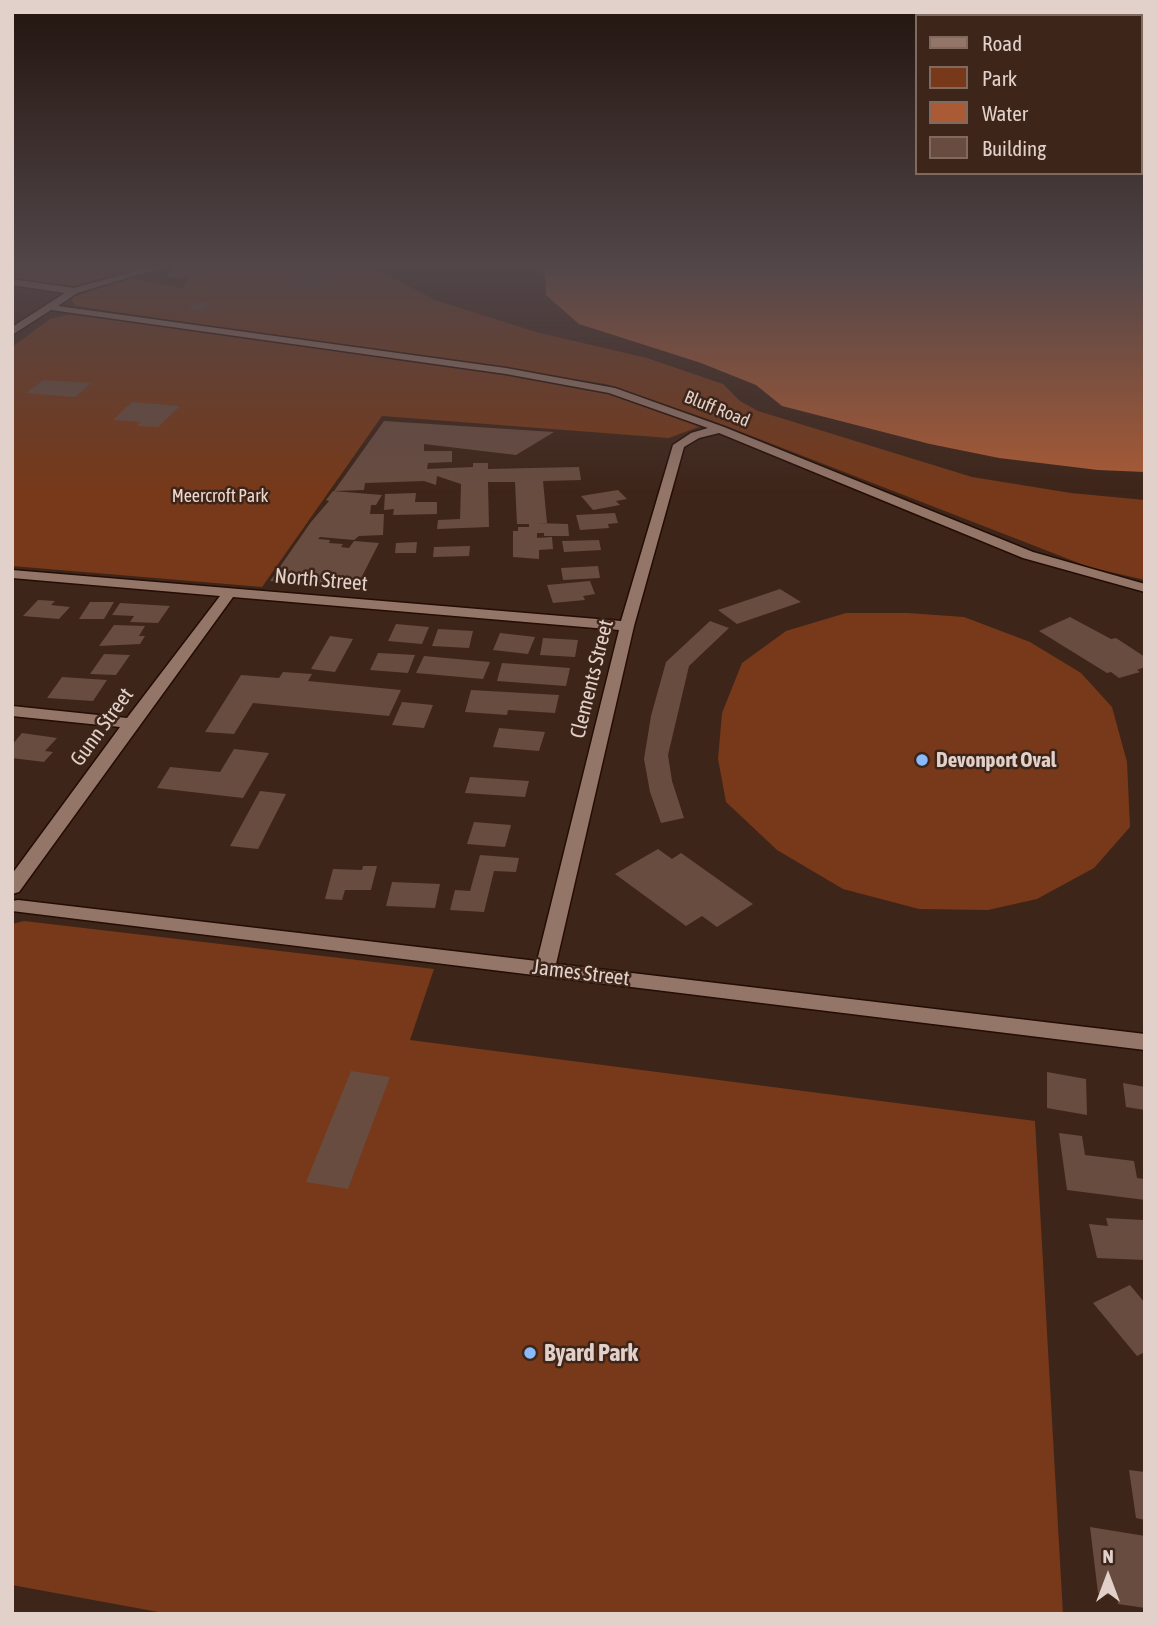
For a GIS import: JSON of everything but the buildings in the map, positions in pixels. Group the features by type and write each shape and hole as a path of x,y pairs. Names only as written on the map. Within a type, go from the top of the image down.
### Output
{"street":[{"name":"Bluff Road","path":"290,341 555,378 611,390 720,429 1028,555 1145,588"},
{"name":"Clements Street","path":"545,968 628,626 679,445 695,435 720,429"},
{"name":"North Street","path":"12,574 628,626"},
{"name":"Gunn Street","path":"14,900 131,723 229,593"},
{"path":"12,711 131,723"},
{"name":"James Street","path":"14,900 1145,1042"}],"green space":[{"name":"Meercroft Park","path":"20,341 266,341 593,386 701,426 669,438 382,416 262,587 12,566 12,347"},
{"path":"312,341 574,341 647,358 723,384 740,401 758,411 972,477 1071,493 1145,500 1145,580 1089,567 713,421 606,384"},
{"name":"Devonport Oval","path":"846,613 908,613 964,617 1030,642 1081,673 1112,707 1127,762 1130,827 1094,868 1037,899 988,910 919,909 843,889 777,850 726,802 718,759 722,713 742,663 786,631"},
{"name":"Byard Park","path":"24,921 434,969 410,1040 1035,1121 1063,1614 169,1614 12,1585 12,924"}],"water":[{"path":"632,341 1145,341 1145,472 1098,470 999,458 930,444 782,406 756,385 701,363"}],"place":[{"name":"Devonport Oval","path":"922,760"},
{"name":"Byard Park","path":"530,1353"}]}
